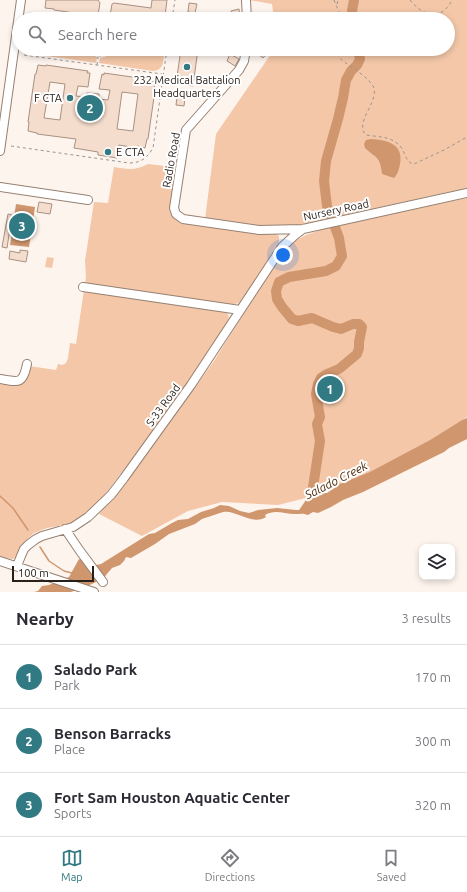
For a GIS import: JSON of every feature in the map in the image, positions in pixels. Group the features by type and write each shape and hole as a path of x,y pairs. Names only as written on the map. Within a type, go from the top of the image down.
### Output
{"street":[{"path":"19,12 21,0"},
{"path":"246,0 247,12"},
{"path":"0,151 4,86 12,46"},
{"name":"Radio Road","path":"183,219 176,214 174,208 186,130 239,70 245,56"},
{"path":"0,187 88,200"},
{"name":"Nursery Road","path":"183,219 259,230 303,229 467,193"},
{"name":"S-33 Road","path":"17,566 24,549 28,545 42,536 73,527 88,517 111,495 191,385 282,247 303,229"},
{"path":"83,287 240,310"},
{"path":"0,379 15,381 20,380 24,375 26,364"},
{"path":"65,529 103,582"},
{"path":"0,561 94,592"}],"path":[{"path":"173,12 174,0"},
{"path":"334,0 339,12"},
{"path":"336,4 338,0"},
{"path":"410,0 419,10 423,12"},
{"path":"442,12 447,9 452,0"},
{"path":"31,56 164,75"},
{"path":"97,65 98,56 103,56"},
{"path":"11,146 129,163 140,162 147,157 153,148 167,56"},
{"path":"338,56 356,69 372,86 374,91 362,126 366,136 383,137 395,142 403,149 407,160 414,164 467,137"}],"shaded area":[{"path":"249,0 467,0 467,188 298,225 258,226 205,219 216,134 270,56 455,56 455,12 273,12 272,4"},
{"path":"47,56 95,56 97,57 96,63"},
{"path":"164,56 161,68 153,71 99,63 100,58"},
{"path":"371,139 388,142 397,148 401,157 400,166 394,178 382,174 379,161 365,148 364,144 366,140"},
{"path":"148,164 173,168 175,172 172,202 174,217 275,233 279,236 279,245 239,303 230,305 85,284 85,261 94,202 108,203 114,167 135,169"},
{"path":"467,198 467,417 430,440 370,473 310,497 278,505 222,502 188,511 142,536 99,514 126,483 214,361 279,257 293,242 306,235 335,225"},
{"path":"16,204 35,207 29,247 10,245"},
{"path":"47,257 54,258 52,268 45,267"},
{"path":"84,290 224,311 227,313 229,319 196,371 139,450 99,502 69,524 47,528 34,533 21,545 16,558 12,559 0,557 0,382 24,381 28,376 29,366 56,370 58,364 62,365 66,363 70,343 76,344"},
{"path":"467,418 467,439 444,452 318,513 313,512 308,515 272,512 265,515 266,517 255,520 233,513 223,512 202,519 195,524 169,534 131,558 126,557 120,565 112,568 104,578 92,584 71,592 34,592 38,591 42,586 49,585 69,577 79,559 96,565 101,564 149,534 155,533 178,520 188,519 201,512 220,505 229,506 249,513 258,510 277,508 299,510 309,495 327,493 340,484 370,472 430,440"}],"building":[{"path":"46,0 98,0 100,3 98,12 68,12 45,8"},
{"path":"152,0 167,0 166,12 111,12 112,4 114,3 151,8"},
{"path":"189,3 197,4 195,12 188,12"},
{"path":"239,9 239,12 231,12"},
{"name":"232 Medical Battalion Headquarters","path":"180,56 197,56 193,86 176,83"},
{"path":"229,56 234,56 239,59 235,66 227,61"},
{"path":"38,65 88,71 87,73 90,73 88,87 78,86 76,96 86,97 87,93 99,94 99,99 108,100 110,90 99,89 102,74 104,75 104,73 146,79 155,82 148,139 145,148 119,145 117,158 98,155 98,152 74,148 76,139 37,134 28,131 28,122","holes":["50,82 65,84 60,120 44,118","122,92 138,94 133,131 117,129"]},
{"path":"177,97 185,98 184,106 176,105"},
{"path":"39,202 52,204 50,214 37,212"},
{"path":"8,214 12,215 7,248 2,247"},
{"path":"20,250 28,251 26,262 9,259 10,251 20,253"}],"waterway":[{"path":"352,12 354,0"},
{"path":"330,215 327,206 324,181 326,161 338,119 346,80 351,71 357,65 360,59 359,56"},
{"name":"Salado Creek","path":"310,507 320,441 317,424 320,417 316,394 318,384 321,378 339,369 357,354 362,327 359,324 353,324 341,329 312,318 298,321 292,319 277,299 276,291 279,282 289,277 326,271 336,266 342,256 339,238 335,227"},
{"path":"0,496 13,508 28,530"},
{"path":"40,547 49,561 64,571 72,573"}],"place":[{"name":"232 Medical Battalion Headquarters","path":"187,67"},
{"name":"F CTA","path":"70,98"},
{"name":"Benson Barracks","path":"90,108"},
{"name":"E CTA","path":"108,152"},
{"name":"Fort Sam Houston Aquatic Center","path":"22,226"},
{"name":"Salado Park","path":"330,389"}]}
